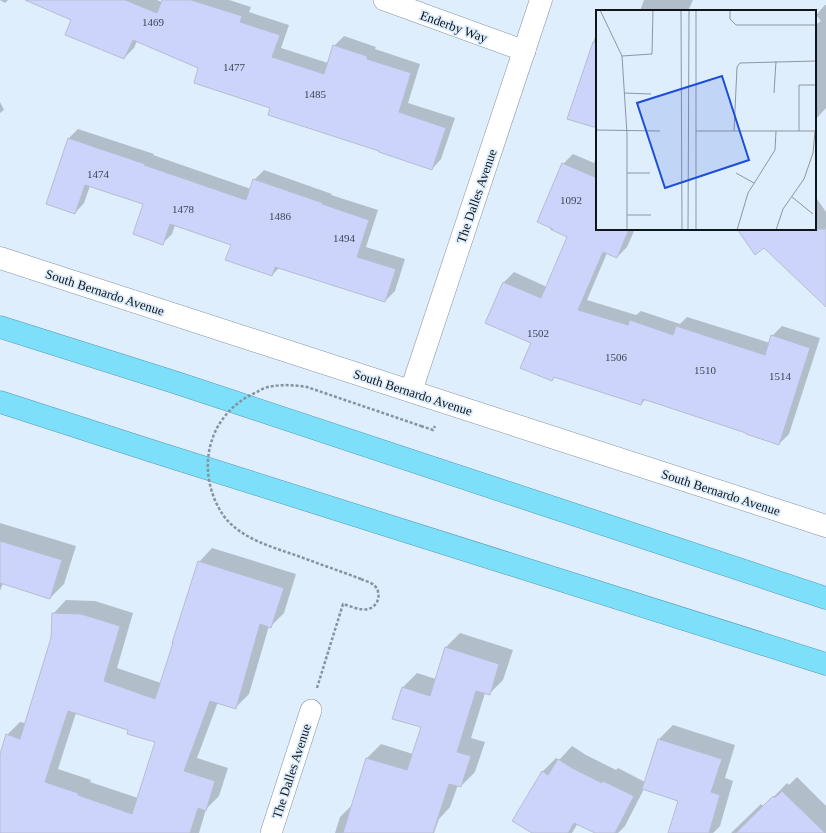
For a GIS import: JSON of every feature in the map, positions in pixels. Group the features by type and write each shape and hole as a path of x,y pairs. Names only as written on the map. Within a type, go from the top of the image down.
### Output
{"highway":[{"path":"0,327 174,382 826,598"},
{"path":"0,402 826,664"}],"street":[{"name":"Enderby Way","path":"384,0 525,51"},
{"name":"The Dalles Avenue","path":"411,391 541,0"},
{"name":"South Bernardo Avenue","path":"0,258 826,526"},
{"name":"The Dalles Avenue","path":"271,833 312,710"}],"path":[{"path":"312,710 343,604 367,610 374,607 378,600 379,592 375,586 369,582 258,542 241,532 226,518 215,502 209,482 207,462 211,442 219,423 232,408 249,396 267,387 287,384 307,387 421,426"}],"building":[{"path":"25,0 125,0 157,13 162,0 191,0 242,16 240,22 280,35 272,57 324,74 333,45 367,56 367,59 411,73 399,112 446,128 432,170 268,115 270,108 194,83 198,68 133,40 124,59 65,35 71,20"},
{"path":"593,42 596,43 596,128 567,119"},
{"path":"68,138 246,200 253,179 369,220 357,257 396,269 385,302 275,267 272,276 225,260 231,245 170,224 163,245 133,234 143,204 85,185 75,214 46,204"},
{"path":"562,163 596,178 596,230 629,230 617,258 603,252 578,310 628,325 630,320 673,335 676,326 765,355 771,335 810,348 779,445 643,399 641,405 554,377 552,381 520,368 531,343 485,323 503,282 541,298 567,237 537,222"},
{"path":"826,229 826,307 764,248 755,255 738,230"},
{"path":"0,541 62,560 50,599 0,583"},
{"path":"198,561 284,588 271,628 260,624 236,709 210,701 184,771 215,781 206,811 198,808 190,833 0,833 0,754 6,734 20,739 51,638 52,613 81,614 120,626 104,681 155,699","holes":["68,711 128,730 127,734 155,742 132,814 45,782"]},
{"path":"445,647 499,664 490,695 476,691 457,752 471,756 461,787 449,784 433,833 343,833 366,758 407,770 421,727 392,719 402,687 430,696"},
{"path":"658,739 722,759 711,792 720,795 709,833 668,833 678,801 642,789"},
{"path":"558,759 602,783 603,781 634,796 615,833 595,833 574,823 568,833 532,833 512,821 542,771 548,775"},
{"path":"782,791 825,833 736,833 773,796 775,798"}]}
